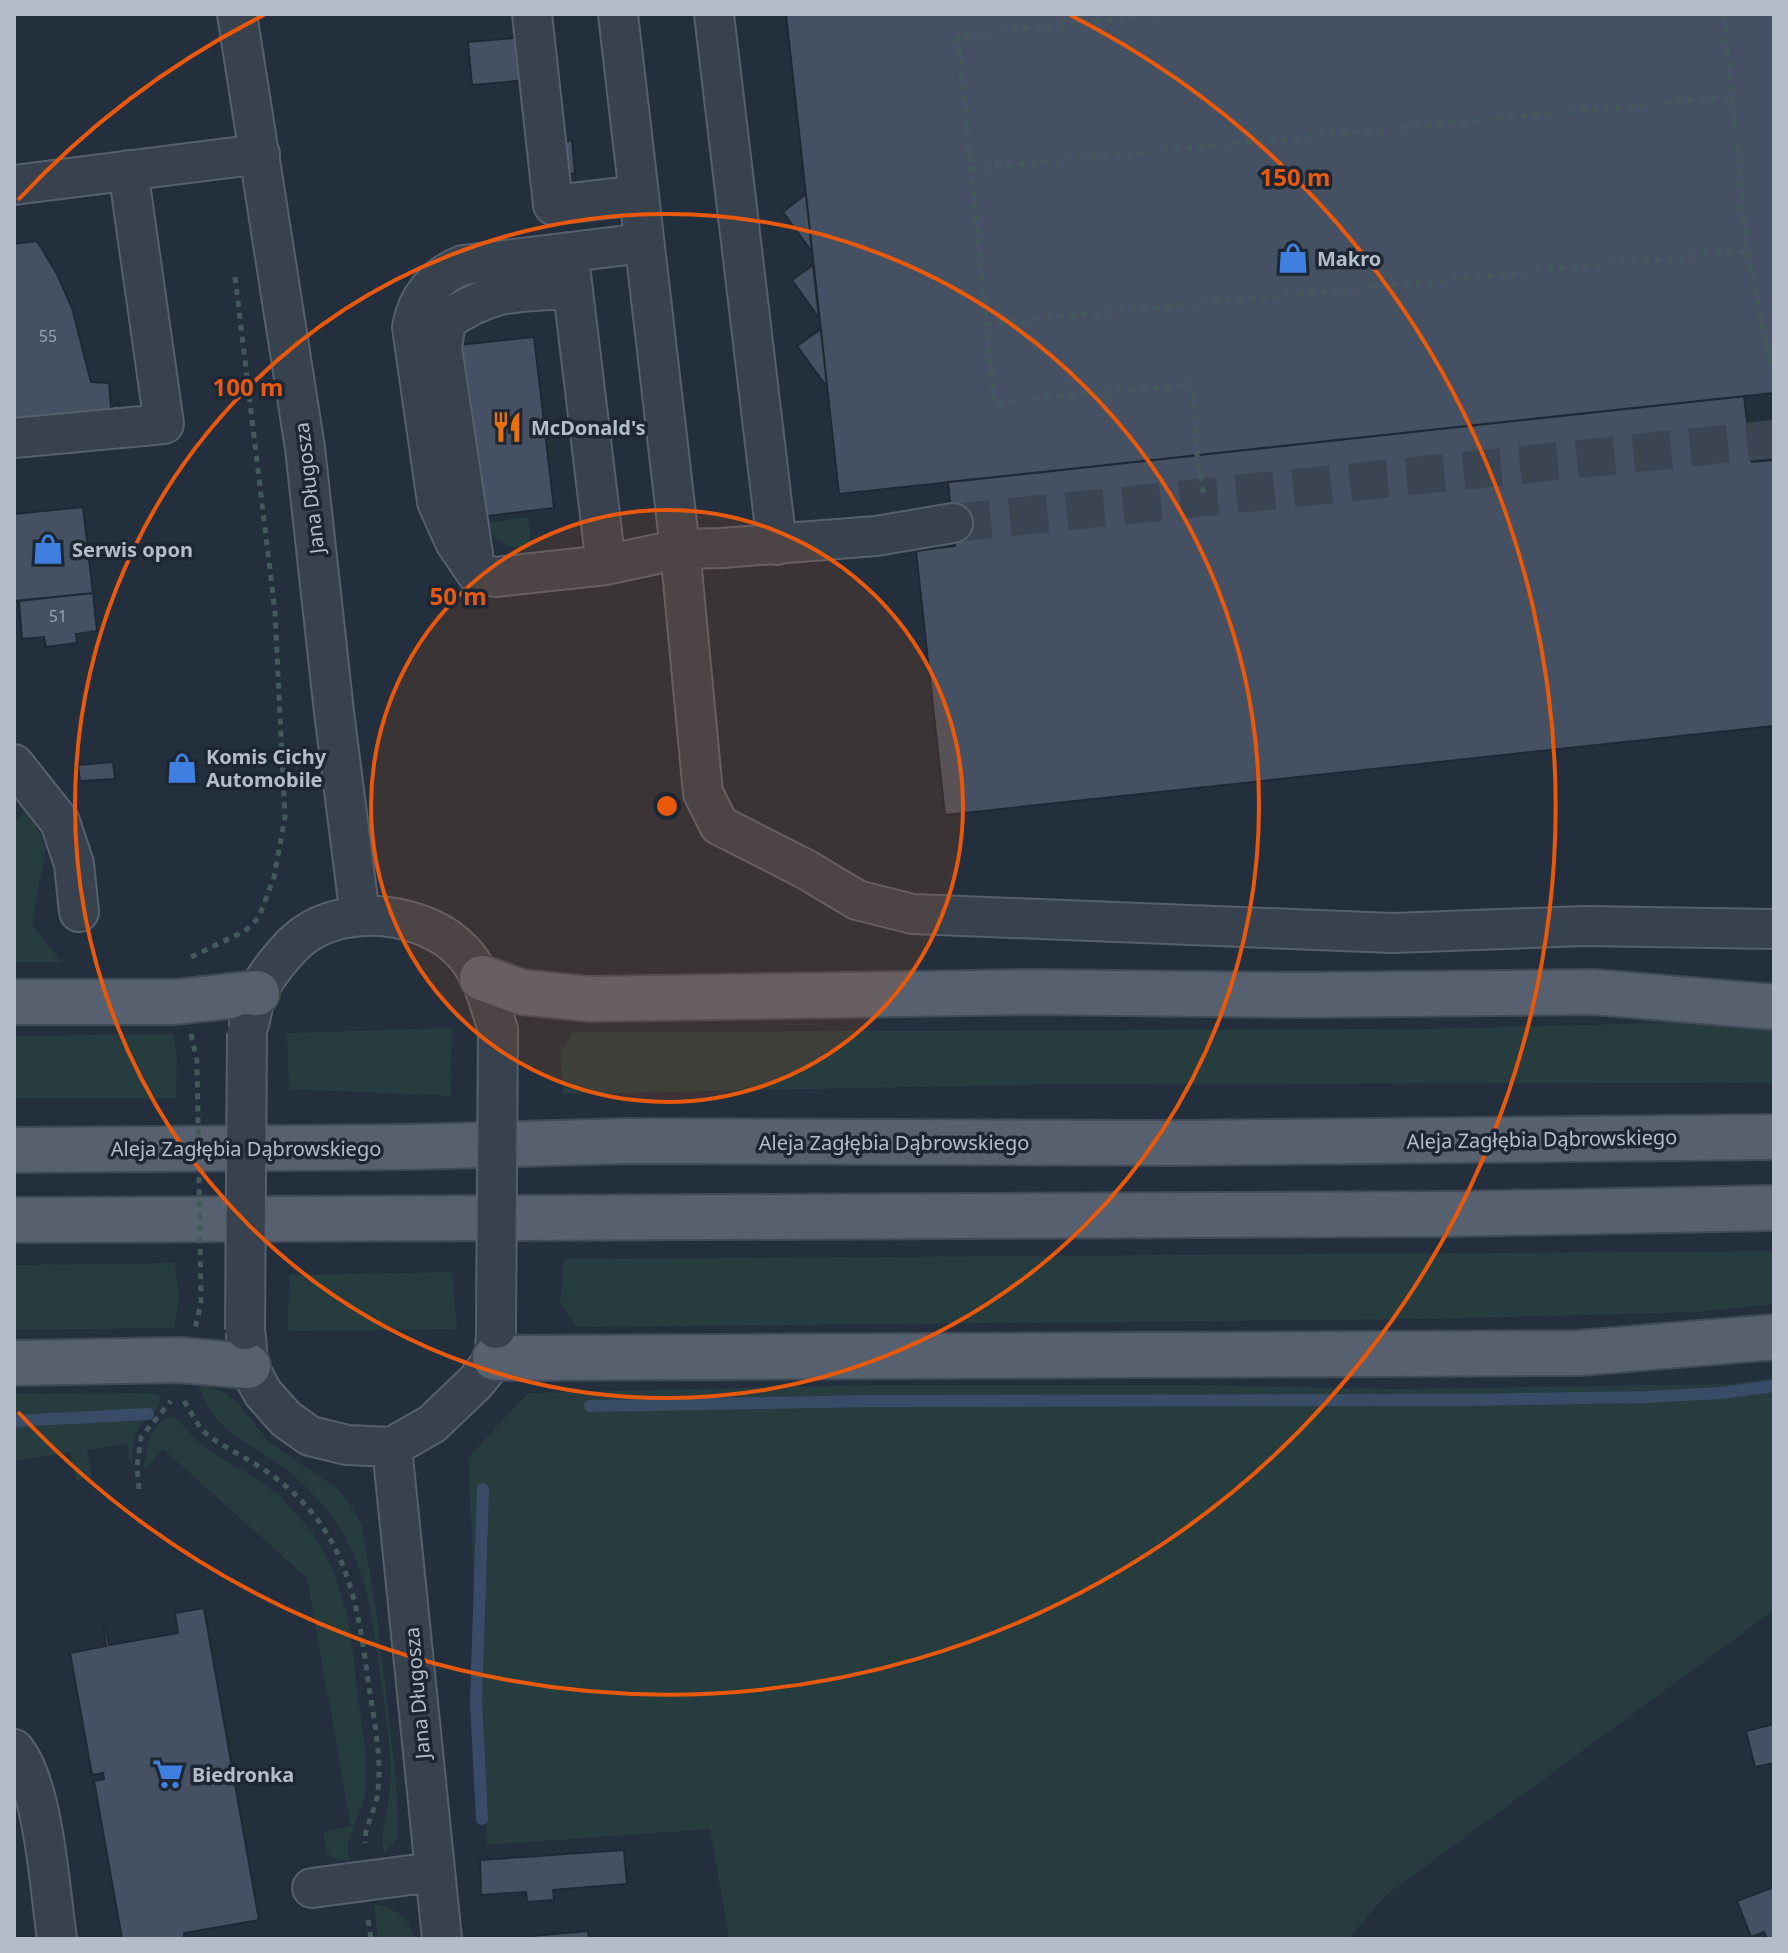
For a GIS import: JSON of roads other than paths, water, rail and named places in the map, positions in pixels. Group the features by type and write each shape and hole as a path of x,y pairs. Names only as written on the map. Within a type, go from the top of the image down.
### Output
{"main road":[{"path":"482,978 521,992 589,999 1028,992 1302,995 1593,992 1774,1007"},
{"path":"14,1002 183,1018 252,1013"},
{"name":"Aleja Zagłębia Dąbrowskiego","path":"14,1150 407,1147 629,1141 1174,1143 1774,1137"},
{"path":"14,1220 1451,1214 1774,1208"},
{"path":"496,1344 1579,1353 1774,1337"},
{"path":"14,1363 187,1344 247,1348"}],"street":[{"name":"Jana Długosza","path":"237,14 305,448 360,916"},
{"path":"532,14 553,205 639,195"},
{"path":"618,14 680,549 703,793 719,825 807,870 857,900 913,914 1393,933 1584,926 1774,929"},
{"path":"714,14 777,545"},
{"path":"14,185 260,154"},
{"path":"14,438 164,424 128,170"},
{"path":"644,243 463,265 449,270 436,280 415,310 412,327 437,502 455,542 476,573 496,577 606,565 680,549 777,545 876,536 953,523"},
{"path":"568,251 606,565"},
{"path":"476,573 442,348 446,321 462,310 502,293 573,289"},
{"path":"14,764 60,822 74,864 79,912"},
{"path":"360,916 400,919 428,927 464,953 482,978 498,1030 496,1344 476,1382 432,1424 392,1447 347,1445 310,1436 286,1419 263,1393 247,1348 252,1013 281,959 303,935 331,923 360,916"},
{"name":"Jana Długosza","path":"392,1447 399,1540 408,1592 433,1872 442,1939"},
{"path":"14,1749 20,1756 37,1799 57,1939"},
{"path":"312,1888 433,1872"}],"waterway":[{"path":"590,1406 873,1401 1470,1400 1647,1397 1721,1393 1774,1386"},
{"path":"14,1421 148,1414"},
{"path":"482,1819 476,1702 483,1489"}],"tunnel":[{"path":"953,523 1774,439"}],"place":[{"name":"Makro","path":"1293,258"},
{"name":"McDonald's","path":"507,427"},
{"name":"Serwis opon","path":"48,549"},
{"name":"Komis Cichy Automobile","path":"182,768"},
{"name":"Biedronka","path":"168,1774"}]}
